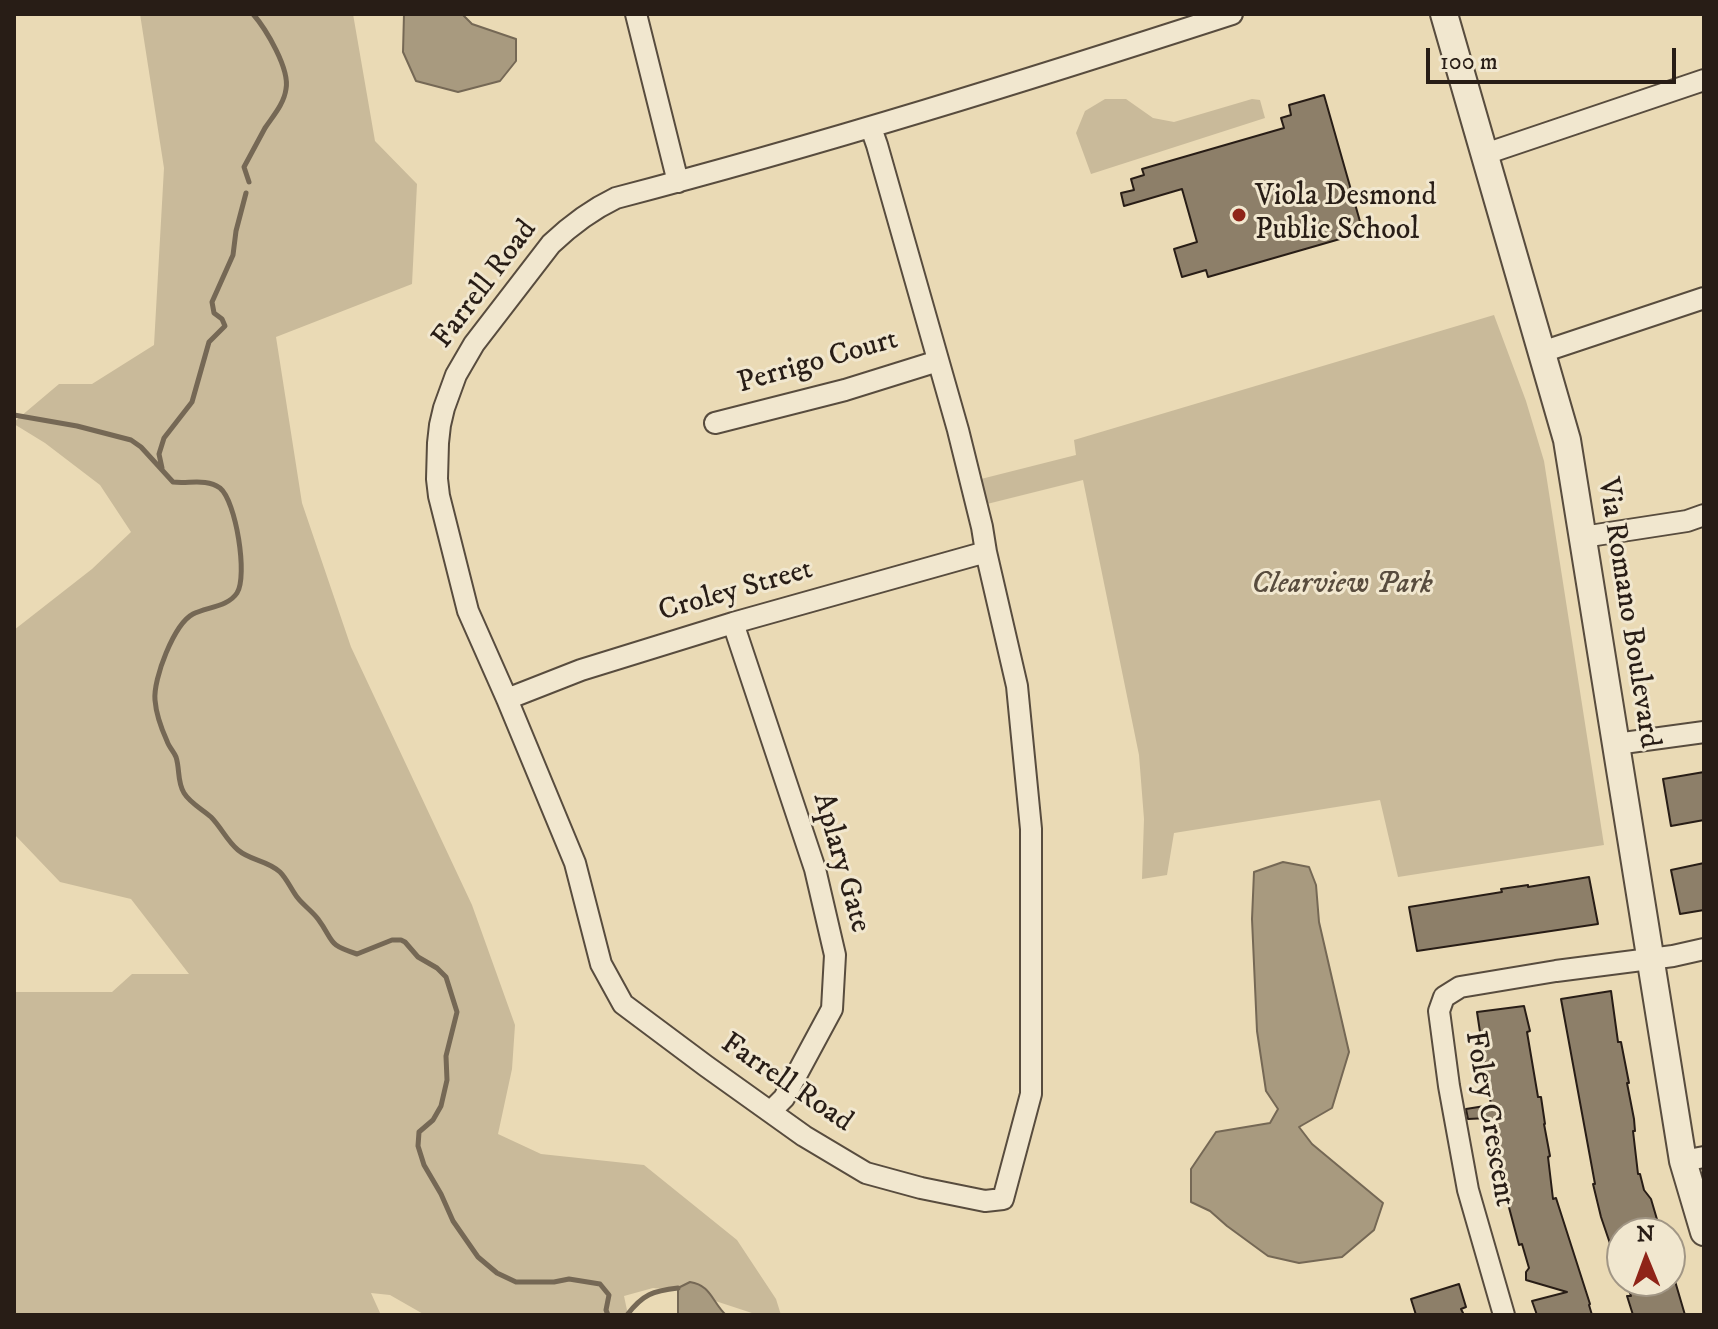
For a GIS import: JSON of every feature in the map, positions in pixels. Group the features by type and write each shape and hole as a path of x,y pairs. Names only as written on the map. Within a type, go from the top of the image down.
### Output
{"street":[{"path":"636,14 678,182"},
{"name":"Farrell Road","path":"871,128 961,444 1017,686 1031,829 1031,1094 1003,1199 985,1201 866,1173 804,1136 623,1004 601,964 575,863 468,611 439,496 440,425 449,391 464,358 551,244 598,207 616,198 871,128 1032,79 1232,14"},
{"name":"Via Romano Boulevard","path":"1444,14 1567,440 1650,958 1694,1159 1704,1232"},
{"path":"1485,154 1704,80"},
{"path":"1542,352 1704,298"},
{"name":"Perrigo Court","path":"715,423 845,390 938,361"},
{"path":"1583,537 1687,521 1704,515"},
{"name":"Croley Street","path":"507,699 581,670 733,623 986,552"},
{"name":"Aplary Gate","path":"733,623 815,869 835,955 832,1009 784,1098 771,1111"},
{"path":"1616,744 1704,732"},
{"name":"Foley Crescent","path":"1504,1315 1468,1190 1439,1011 1444,997 1460,987 1704,949"}],"green space":[{"path":"140,14 353,14 375,141 417,184 412,284 276,337 302,503 351,647 472,905 515,1025 512,1069 498,1134 541,1154 644,1165 737,1240 776,1299 781,1315 758,1315 685,1291 653,1288 624,1296 628,1315 425,1315 390,1295 371,1293 381,1315 14,1315 14,992 112,992 132,974 189,974 131,899 60,882 14,834 14,630 92,569 131,532 100,485 14,422 59,384 92,384 154,345 164,168"},
{"path":"1105,99 1126,99 1153,118 1174,122 1252,99 1260,100 1265,118 1091,174 1076,133 1085,111"},
{"name":"Clearview Park","path":"1494,315 1526,401 1544,461 1604,845 1398,877 1380,800 1174,833 1167,875 1142,879 1144,819 1139,755 1083,480 987,504 981,479 1076,455 1074,440"}],"shaded area":[{"path":"404,14 462,14 472,24 516,39 516,61 500,81 458,92 416,81 403,52"},
{"path":"1283,862 1309,867 1316,885 1319,922 1349,1052 1332,1108 1299,1127 1312,1144 1383,1203 1374,1230 1342,1257 1299,1263 1268,1256 1210,1211 1191,1202 1191,1169 1216,1132 1270,1123 1278,1109 1266,1091 1257,1031 1252,919 1254,872"},
{"path":"690,1282 707,1290 726,1315 678,1315 678,1288"}],"building":[{"path":"1324,95 1361,225 1337,231 1340,239 1208,277 1206,270 1182,277 1174,249 1197,242 1182,189 1124,206 1121,193 1134,190 1131,179 1144,175 1142,169 1284,128 1281,118 1291,115 1289,105"},
{"path":"1704,772 1704,820 1671,826 1663,779"},
{"path":"1704,863 1704,910 1680,914 1671,870"},
{"path":"1589,877 1598,924 1417,951 1409,907 1502,892 1501,889"},
{"path":"1611,991 1618,1042 1621,1042 1629,1083 1638,1174 1656,1217 1606,1217 1606,1232 1593,1184 1561,999"},
{"path":"1524,1006 1550,1156 1553,1199 1556,1198 1592,1315 1537,1315 1532,1301 1567,1292 1526,1280 1529,1268 1522,1244 1519,1245 1507,1200 1499,1201 1497,1183 1501,1182 1489,1118 1468,1119 1466,1109 1491,1105 1477,1012"},
{"path":"1459,1284 1466,1307 1461,1309 1464,1315 1416,1315 1411,1299"},
{"path":"1627,1297 1680,1297 1685,1315 1633,1315"}],"waterway":[{"path":"249,182 244,167 281,105 286,81 276,50 253,14"},
{"path":"162,468 159,454 164,438 192,402 209,342 225,326 214,313 212,302 233,255 246,193"},
{"path":"14,415 77,426 131,440 173,482 209,483 220,488 226,496 235,522 241,556 237,593 228,601 193,614 186,620 166,653 155,691 158,716 176,757 182,789 189,800 211,817 238,850 280,872 340,948 357,954 392,940 401,940 446,977 457,1012 446,1056 447,1080 441,1106 433,1120 419,1132 418,1146 424,1165 453,1221 478,1257 497,1273 516,1282 569,1279 600,1284 609,1295 608,1315"},
{"path":"627,1315 649,1295 678,1288"}],"place":[{"name":"Viola Desmond Public School","path":"1239,215"}]}
